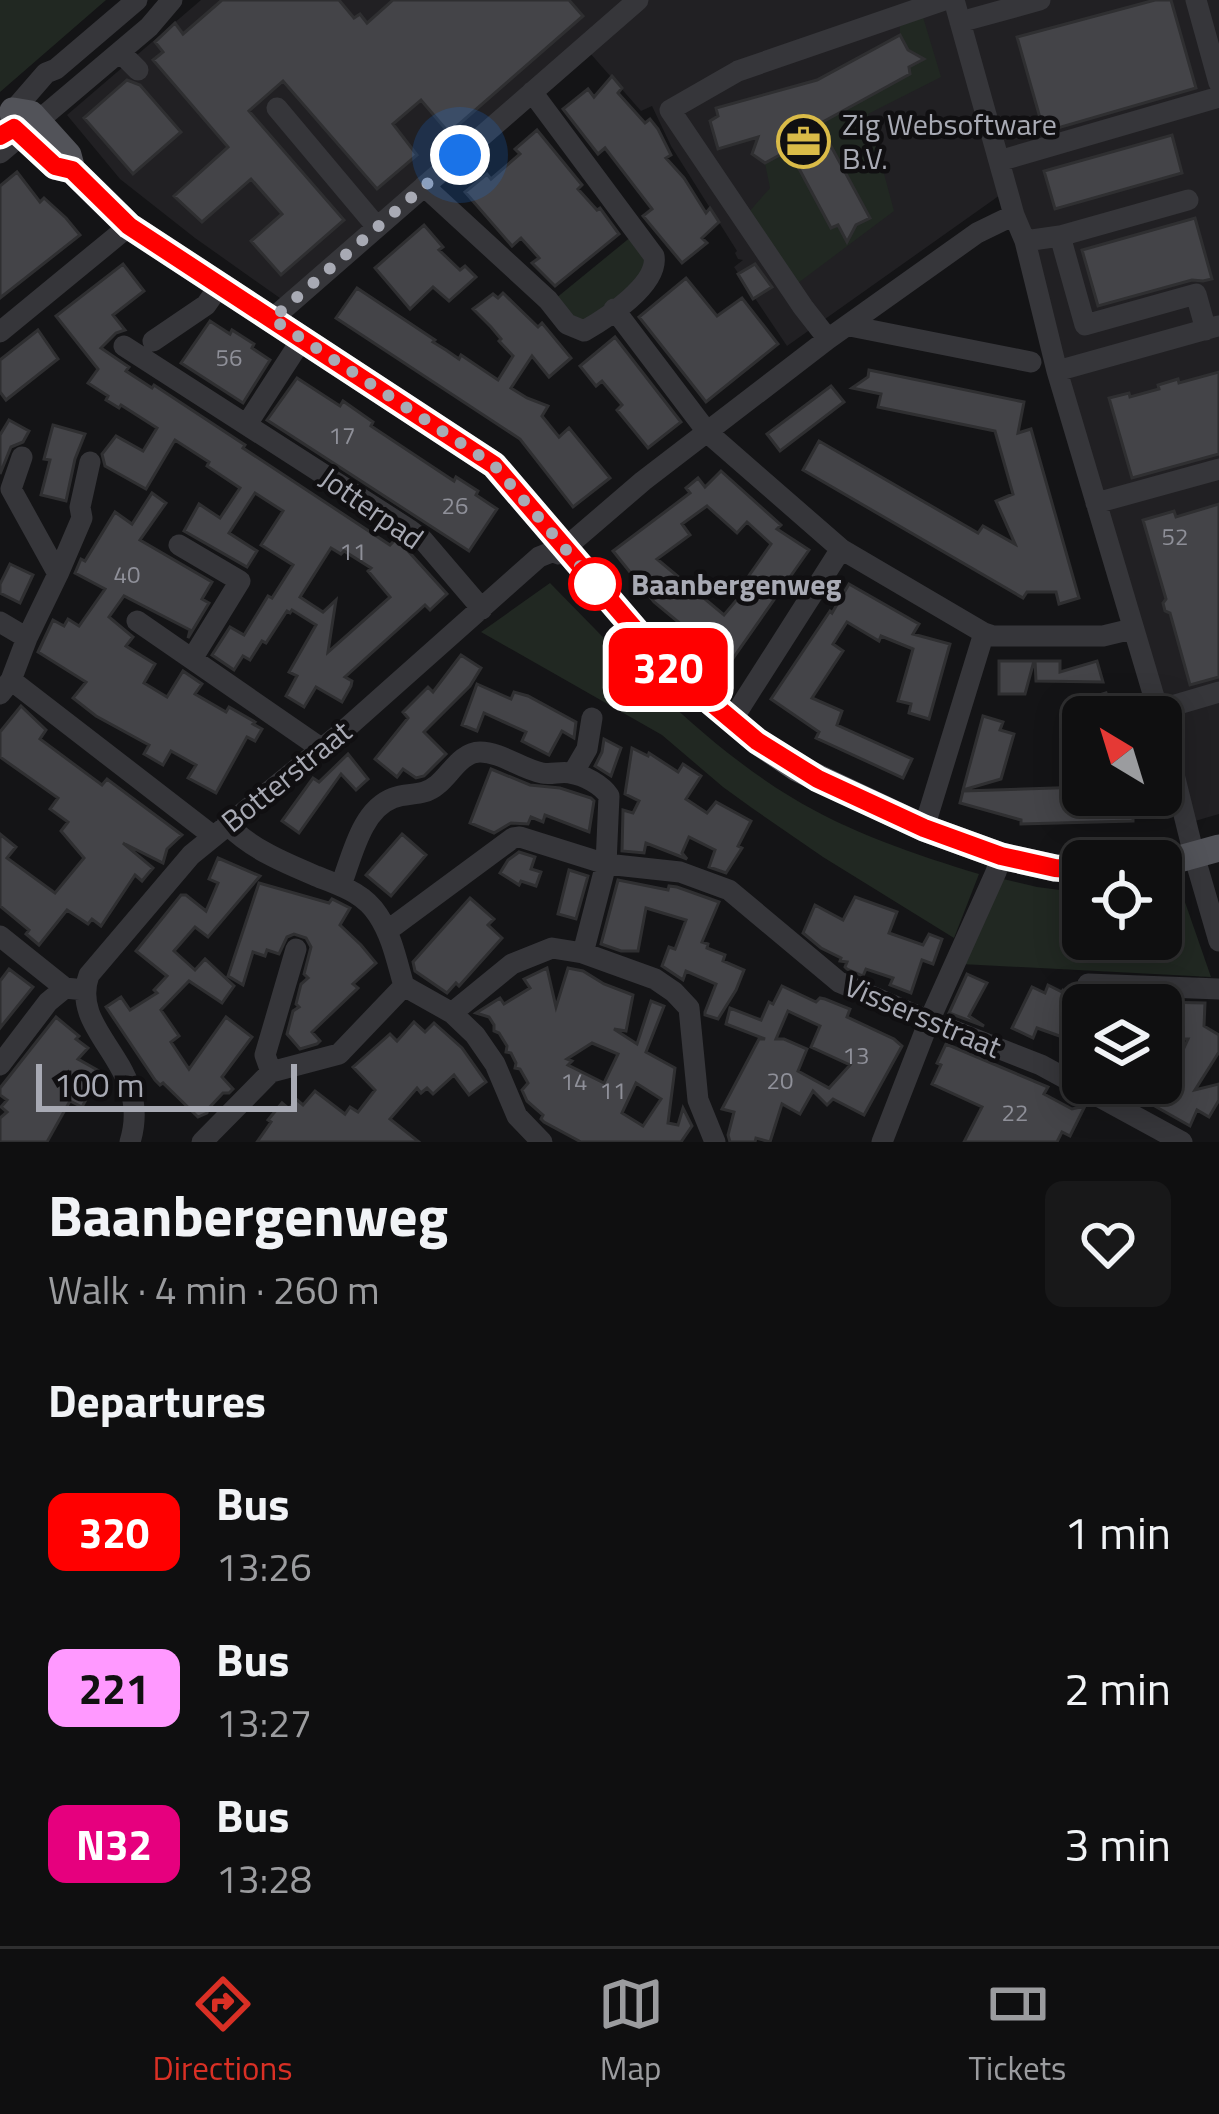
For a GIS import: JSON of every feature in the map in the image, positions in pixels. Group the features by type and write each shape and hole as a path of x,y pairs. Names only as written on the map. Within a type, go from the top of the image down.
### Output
{"main road":[{"path":"15,127 68,155 72,170 129,226 232,288 494,465 663,662 796,767 924,828 1001,856 1062,868"}],"street":[{"path":"15,127 46,73 137,0"},
{"path":"15,127 120,52 172,0"},
{"path":"272,319 532,92 610,9 638,0"},
{"path":"828,339 670,110 738,71 944,0"},
{"path":"1040,0 957,11 1154,696"},
{"path":"1196,0 1219,83"},
{"path":"120,52 138,70"},
{"path":"424,186 548,301 566,324 584,331 649,281 656,268 654,256 532,92"},
{"path":"999,161 1219,97"},
{"path":"278,108 377,227"},
{"path":"1024,242 1188,200"},
{"name":"Botterstraat","path":"0,1065 48,1002 75,989 89,975 191,855 322,749 539,556 564,547 828,339 977,233 1014,215"},
{"path":"0,332 129,226"},
{"path":"1057,371 1212,328 1207,291 1085,326 1060,236"},
{"path":"153,340 232,288"},
{"path":"614,309 708,433 841,549 994,636 1103,636 1132,629"},
{"path":"850,326 1031,362"},
{"path":"247,424 302,339"},
{"name":"Jotterpad","path":"124,346 423,540 482,609"},
{"path":"22,457 10,489 58,574"},
{"path":"90,462 82,518 6,687 220,830 358,894 376,911 387,932 404,986 452,1013 476,1035 495,1064 517,1116 542,1142"},
{"path":"1096,503 1219,470"},
{"path":"179,545 240,581 192,659"},
{"path":"732,720 841,549"},
{"path":"136,620 322,749"},
{"path":"0,622 27,638"},
{"path":"924,828 984,633"},
{"path":"1182,707 1219,692"},
{"path":"573,773 587,749 592,718"},
{"path":"341,885 376,809 393,798 435,788 474,751 543,773 573,773 607,791 606,864 583,953"},
{"path":"1182,781 1206,851 1219,941"},
{"name":"Vissersstraat","path":"387,932 520,836 606,864 680,872 730,890 839,982 1041,1065 1182,1142"},
{"path":"882,1142 1001,856"},
{"path":"0,936 75,989 130,1083 132,1137 155,1142"},
{"path":"452,1013 512,964 552,948 583,953 655,979 689,1008 698,1100 715,1142"},
{"path":"271,1072 265,1055 296,949"},
{"path":"202,1142 271,1072 338,1054 404,986"},
{"path":"1182,988 1219,989"}],"shaded area":[{"path":"0,0 106,0 0,92"},
{"path":"201,0 1219,0 1219,814 1195,821 1182,777 1182,696 1158,696 1010,188 787,346 734,267 743,260 738,259 671,146 652,106 641,111 589,52 294,308 120,179 67,115"},
{"path":"923,17 941,77 868,114 894,211 798,283 748,213 770,188 765,163 786,145 831,228 838,225 844,237 849,237 849,229 870,217 819,124 910,74 909,67 920,57 912,56 900,26"},
{"path":"632,236 649,259 648,277 580,324 555,299"},
{"path":"550,583 664,698 757,775 859,832 979,874 954,938 752,808 662,735 481,632"},
{"path":"999,878 1062,890 1062,960 1182,960 1182,894 1211,977 961,964"}],"building":[{"path":"222,0 339,0 354,18 360,14 367,23 393,0 569,0 583,16 449,133 421,100 393,124 417,155 377,189 283,81 249,111 344,220 281,275 251,241 282,214 251,179 202,222 174,196 228,147 153,60 163,52 155,42 175,23 183,34"},
{"path":"1155,0 1171,0 1196,88 1044,132 1017,37"},
{"path":"900,35 908,50 924,59 909,67 910,74 819,124 870,218 856,225 847,242 838,225 831,228 789,150 765,163 752,154 758,137 718,149 710,121 718,116 716,108 817,80"},
{"path":"612,76 622,88 618,93 645,123 650,119 658,129 671,155 666,158 706,213 710,208 719,222 702,238 707,243 682,263 643,216 652,209 605,148 598,154 563,109 588,89 594,97"},
{"path":"127,80 140,85 181,132 133,174 84,118"},
{"path":"537,130 582,185 578,189 619,234 555,286 532,263 539,258 521,238 512,246 465,192 487,174 491,179 520,154 515,149"},
{"path":"1172,135 1182,173 1055,209 1044,171"},
{"path":"17,172 40,202 44,198 80,235 0,298 0,186"},
{"path":"1195,218 1212,279 1192,280 1098,306 1082,250"},
{"path":"424,225 443,247 439,250 460,270 465,266 476,277 449,301 433,287 410,309 375,268"},
{"path":"123,264 144,291 113,315 125,330 101,348 129,367 126,371 154,385 390,545 399,541 447,594 430,610 425,605 345,677 352,681 342,702 316,687 304,707 286,696 297,676 289,672 316,625 292,610 250,660 243,656 234,670 212,655 230,627 244,635 293,565 261,545 283,511 255,493 229,533 257,551 247,567 184,531 199,504 220,518 240,488 207,466 209,462 175,440 146,489 105,466 102,454 116,436 143,451 157,428 106,400 108,396 88,383 98,369 56,316","holes":["331,548 344,551 371,568 368,571 390,597 328,652 336,600 323,612 300,597"]},
{"path":"755,264 772,287 753,299 738,274"},
{"path":"686,278 717,316 742,298 778,344 706,402 639,317"},
{"path":"357,288 459,359 461,355 498,380 513,356 473,309 493,294 498,298 503,293 538,327 542,323 571,358 549,377 532,356 511,388 548,406 542,416 559,437 569,428 610,478 573,507 520,439 336,318"},
{"path":"210,321 254,344 252,348 270,360 243,403 181,363"},
{"path":"38,330 58,359 6,400 0,392 0,360"},
{"path":"615,337 681,422 648,448 617,410 622,405 602,381 596,386 580,366"},
{"path":"869,370 1024,402 1018,433 1031,429 1079,598 1059,604 1056,592 1027,592 1023,598 803,470 819,441 978,533 983,526 1015,544 996,501 1013,494 995,431 878,407 881,394 852,388 868,377"},
{"path":"1219,372 1219,454 1132,478 1109,398 1129,393 1130,397 1178,379 1179,383"},
{"path":"297,378 340,406 343,401 373,422 371,426 454,481 456,477 478,491 476,495 497,509 469,551 267,420"},
{"path":"831,386 844,402 780,451 767,434"},
{"path":"9,420 29,431 23,442 11,447 0,474 0,435"},
{"path":"53,425 85,434 66,501 41,495"},
{"path":"721,471 781,525 777,529 809,550 729,664 654,602 613,551 690,493 686,488 698,478 705,487","holes":["707,506 737,533 747,522 771,544 741,587 745,590 724,615 657,559 690,535 682,524"]},
{"path":"152,493 166,503 140,540 212,582 202,599 209,603 188,638 190,630 124,596 109,617 133,637 126,646 155,664 144,683 167,697 183,671 202,684 195,694 226,712 229,707 262,729 255,741 247,737 216,793 188,778 196,765 171,751 163,765 144,754 149,745 73,698 86,682 38,652 53,620 64,626 68,619 79,626 105,589 75,573 81,559 85,561 115,512 132,524"},
{"path":"1219,504 1219,677 1190,685 1170,613 1165,611 1166,599 1143,520 1174,511 1176,517"},
{"path":"10,564 33,575 20,603 0,593"},
{"path":"849,584 919,624 913,634 950,644 929,719 909,713 911,704 898,701 913,649 881,636 879,641 847,622 833,644 843,651 812,698 842,711 837,725 912,759 903,778 816,738 819,732 771,699"},
{"path":"461,655 481,668 470,686 424,732 446,754 424,776 416,778 403,769 397,777 375,759 408,718 403,712 428,687 433,692"},
{"path":"999,661 1034,661 1025,694 999,694"},
{"path":"1035,661 1060,661 1060,672 1097,661 1103,682 1036,681"},
{"path":"477,684 511,699 514,692 528,696 576,722 574,738 562,731 549,755 522,741 526,732 484,713 477,731 462,725"},
{"path":"21,706 46,730 40,739 102,785 107,779 182,835 167,849 163,863 123,843 153,868 142,881 135,875 101,926 92,919 88,924 67,910 39,945 0,906 0,834 16,847 7,858 55,893 84,858 61,831 68,822 50,809 58,798 0,757 0,732"},
{"path":"983,716 1003,722 1000,730 1014,734 1001,779 963,790"},
{"path":"604,739 621,748 611,776 595,766"},
{"path":"632,748 678,772 683,764 701,776 686,799 707,813 716,802 751,821 726,873 709,867 715,850 689,837 682,853 687,859 646,843 644,853 622,851 623,810 633,813 639,801 625,794"},
{"path":"348,754 368,779 356,790 341,774 299,833 282,821 313,778 319,782"},
{"path":"491,769 530,785 591,798 589,832 545,815 543,822 531,817 528,824 511,823 494,833 470,823"},
{"path":"1062,788 1062,816 1133,816 1133,821 1021,824 1021,820 960,803 963,791"},
{"path":"402,834 426,855 391,896 366,875"},
{"path":"519,852 535,857 531,869 541,872 536,886 521,881 519,885 500,873"},
{"path":"218,858 260,876 208,937 195,927 174,951 195,970 205,959 234,986 222,1003 189,981 161,1010 179,1036 171,1042 189,1069 226,1017 252,1037 222,1077 233,1089 198,1117 155,1080 106,1007 121,997 130,1010 157,993 154,990 167,976 136,951 181,895 206,911 218,883 209,879"},
{"path":"569,870 588,876 576,919 558,914"},
{"path":"618,880 668,890 677,887 719,902 702,942 725,955 723,961 744,970 718,1019 705,1015 716,984 686,971 683,980 662,966 669,947 675,949 686,920 646,908 638,951 601,944"},
{"path":"259,883 329,903 332,899 350,908 340,925 376,963 353,984 358,988 312,1032 320,1041 317,1044 300,1049 287,1034 293,1011 299,1007 301,984 308,978 304,974 311,947 306,938 287,937 279,954 253,952 243,985 228,976"},
{"path":"855,897 897,912 889,933 923,945 929,934 942,939 933,964 922,960 911,993 890,985 893,978 866,969 863,976 847,969 847,962 803,933 815,905 843,920"},
{"path":"470,898 494,919 488,925 502,938 447,993 415,971 413,962"},
{"path":"547,968 556,1007 568,968 633,995 626,1031 614,1029 637,1044 651,1001 664,1006 646,1052 675,1068 668,1123 678,1125 683,1108 692,1126 681,1142 581,1142 541,1119 543,1115 527,1101 522,1090 528,1083 515,1068 507,1046 489,1017 476,1013 530,988 524,979","holes":["592,1043 618,1054 604,1083 568,1065 572,1061 567,1059","636,1083 661,1099 643,1126 622,1113"]},
{"path":"9,969 33,987 0,1028 0,981"},
{"path":"967,974 987,983 969,1016 984,1026 949,1013"},
{"path":"1048,985 1062,992 1062,1037 1037,1028 1033,1038 1012,1028 1032,987 1045,993"},
{"path":"782,986 816,1002 825,999 850,1009 847,1017 902,1046 864,1115 833,1099 827,1105 813,1091 800,1114 782,1104 770,1142 756,1138 755,1142 730,1142 734,1112 722,1109 759,1039 765,1039 726,1024 730,1008 761,1020 769,1002 773,1004","holes":["788,1011 820,1026 811,1047 850,1065 829,1088 798,1071 807,1049 776,1039"]},
{"path":"1182,1002 1205,1003 1204,1026 1219,1035 1219,1052 1195,1090 1219,1084 1219,1100 1209,1117 1197,1110 1190,1126 1151,1104 1182,1104 1182,1052 1188,1039 1182,1039"},
{"path":"56,1017 88,1048 78,1059 101,1072 82,1107 70,1101 47,1142 0,1142 0,1118 7,1112 1,1107 7,1100 0,1088"},
{"path":"414,1022 425,1032 434,1023 462,1048 486,1082 469,1095 454,1075 433,1094 417,1088 390,1119 419,1142 257,1142 282,1103 289,1109 296,1099 303,1105 315,1091 345,1114 350,1107 358,1112 375,1090 353,1067 390,1034 397,1041"},
{"path":"946,1044 1048,1087 1044,1094 1072,1109 1085,1106 1070,1136 1062,1132 1057,1142 964,1142 982,1107 932,1084 941,1065 937,1063"}],"bus line":[{"name":"320","path":"0,136 14,128 55,166 72,170 119,219 494,465 663,662 757,741 818,779 924,828 1001,856 1062,868"}],"place":[{"name":"Zig Websoftware B.V.","path":"803,141"},
{"name":"Baanbergenweg","path":"595,584"}],"route":[{"path":"460,155 272,319 494,465 595,584"}]}
